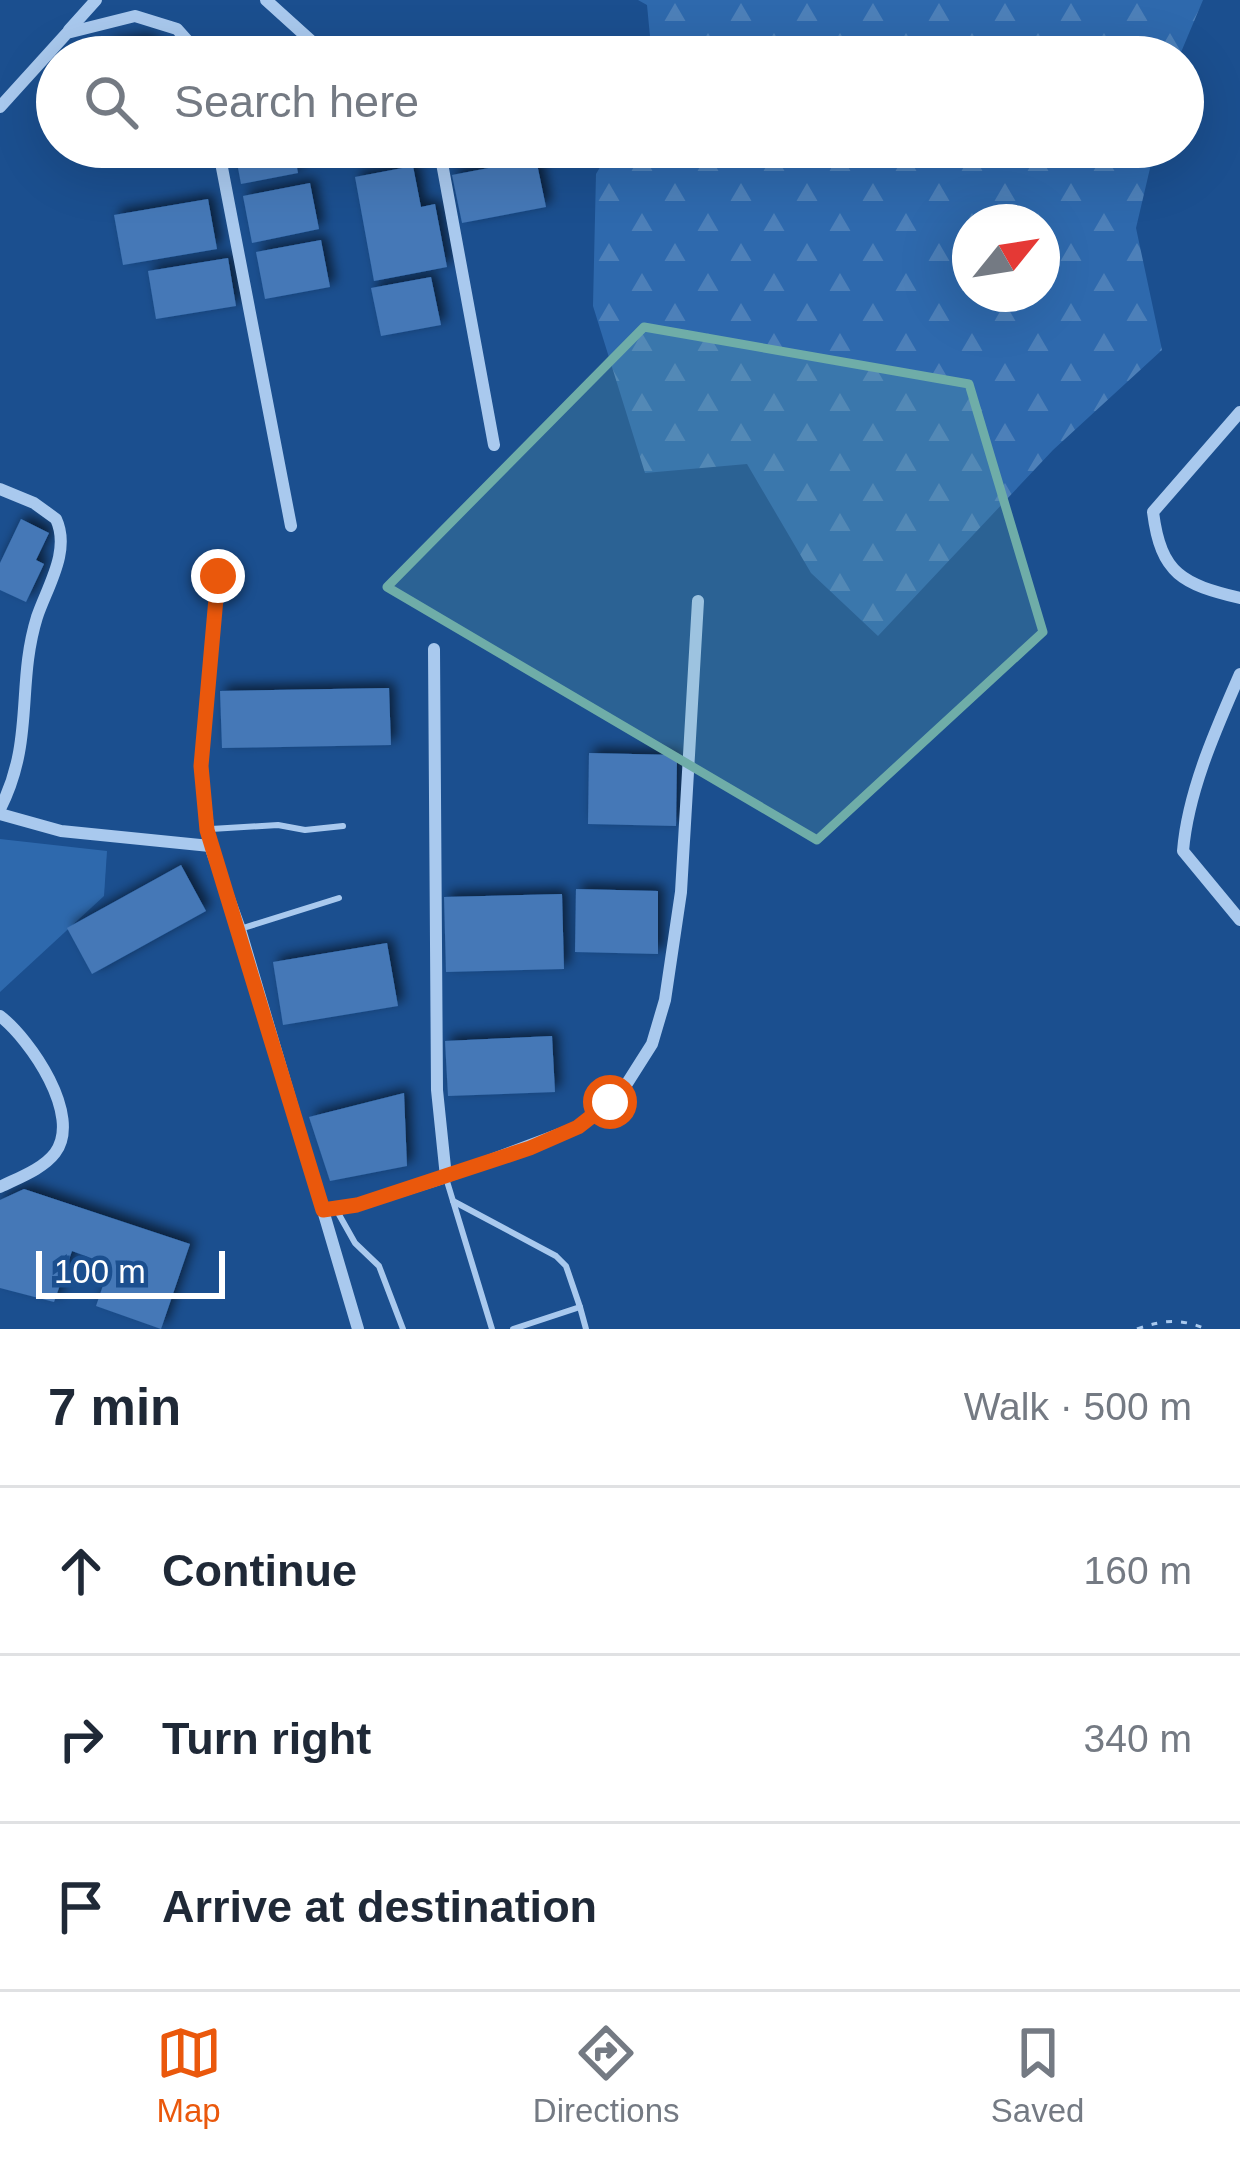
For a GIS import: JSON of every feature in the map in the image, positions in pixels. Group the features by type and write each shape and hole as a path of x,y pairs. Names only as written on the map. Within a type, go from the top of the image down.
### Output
{"street":[{"path":"64,36 96,0"},
{"path":"266,0 306,36"},
{"path":"67,33 135,16 177,29 183,36"},
{"path":"0,107 36,67"},
{"path":"222,168 290,526"},
{"path":"443,168 494,445"},
{"path":"1240,412 1154,512 1157,541 1180,576 1193,587 1240,598"},
{"path":"0,488 56,519 62,541 29,648 20,760 0,812 61,831 210,846"},
{"path":"218,576 201,766 207,830 330,1210 358,1329"},
{"path":"330,1210 446,1177 578,1127 626,1085 652,1044 665,1000 681,892 698,601"},
{"path":"434,649 437,1090 446,1177"},
{"path":"1240,674 1185,824 1183,850 1240,920"},
{"path":"0,1016 27,1043 60,1102 65,1122 62,1142 52,1157 0,1187"}],"lane":[{"path":"207,830 278,824 305,830 343,826"},
{"path":"240,929 339,898"},
{"path":"446,1177 493,1329"},
{"path":"453,1201 556,1256 566,1266 586,1329"},
{"path":"330,1210 379,1266 404,1329"},
{"path":"513,1329 580,1307"}],"path":[{"path":"1137,1329 1160,1321 1185,1320 1206,1329"}],"highlighted area":[{"path":"644,327 969,384 1043,632 817,840 387,587"}],"green space":[{"path":"638,0 1203,0 1188,36 650,36 647,5"},
{"path":"600,168 1150,168 1136,228 1162,350 1053,450 878,636 811,573 747,464 645,473 593,306"},
{"path":"0,839 107,851 104,896 0,992"}],"building":[{"path":"238,168 297,168 298,173 241,184"},
{"path":"413,168 421,207 435,204 447,267 374,281 355,177"},
{"path":"489,168 538,168 546,207 462,223 452,175"},
{"path":"310,183 319,229 252,243 243,196"},
{"path":"208,199 217,249 123,265 114,215"},
{"path":"321,240 330,287 265,299 256,252"},
{"path":"228,258 236,306 156,319 148,271"},
{"path":"431,277 441,325 381,336 371,288"},
{"path":"21,519 49,533 36,560 44,564 26,602 0,590 0,563"},
{"path":"389,688 391,745 222,748 220,691"},
{"path":"589,753 677,755 676,826 588,824"},
{"path":"181,865 206,911 92,974 67,928"},
{"path":"576,889 658,891 658,954 575,952"},
{"path":"562,894 564,969 446,972 444,897"},
{"path":"387,943 398,1006 283,1025 273,962"},
{"path":"552,1036 555,1092 448,1096 445,1041"},
{"path":"404,1093 407,1166 330,1181 309,1117"},
{"path":"24,1189 190,1244 161,1329 96,1306 110,1265 72,1251 54,1302 0,1288 0,1200"}],"route":[{"path":"218,576 201,766 207,830 323,1210 357,1205 530,1148 578,1127 610,1102"}]}
